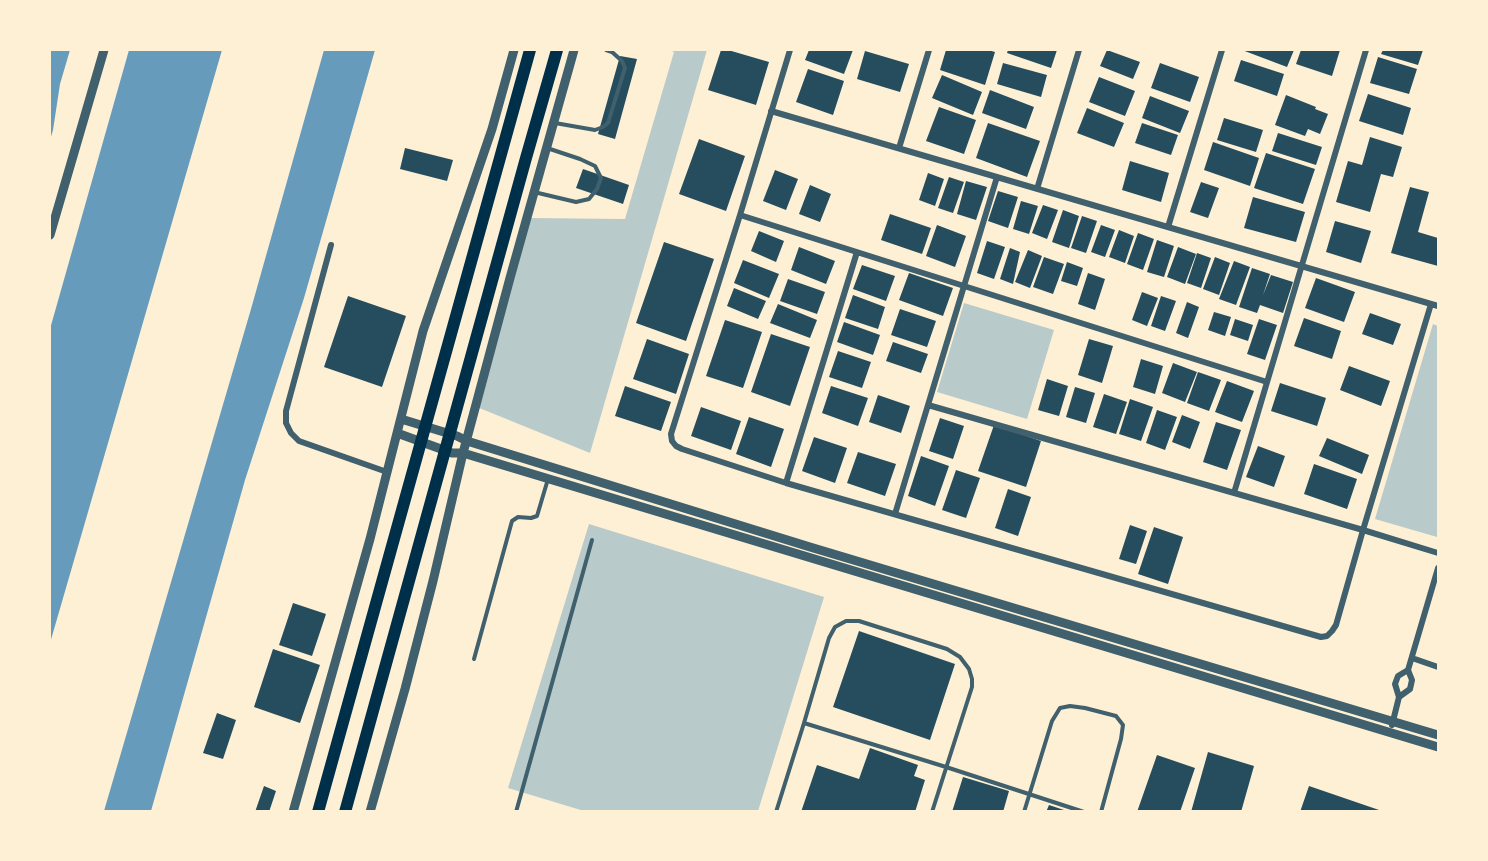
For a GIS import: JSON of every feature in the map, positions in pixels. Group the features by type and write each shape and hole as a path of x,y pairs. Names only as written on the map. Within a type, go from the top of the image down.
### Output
{"highway":[{"path":"318,812 530,50"},
{"path":"345,812 557,50"}],"street":[{"path":"50,235 104,50"},
{"path":"292,812 370,539 423,331 492,129 514,50"},
{"path":"370,812 433,581 463,453 574,50"},
{"path":"771,111 1435,305 1332,631 1327,636 1321,637 786,483 676,446 671,434 740,215 771,111 790,50"},
{"path":"899,148 929,50"},
{"path":"1037,189 1079,50"},
{"path":"1168,227 1222,50"},
{"path":"1234,493 1366,50"},
{"path":"895,514 997,177"},
{"path":"740,215 1267,382"},
{"path":"331,245 286,411 286,423 291,433 299,441 387,472"},
{"path":"786,483 857,252"},
{"path":"928,405 1438,553"},
{"path":"401,419 844,558 1438,735"},
{"path":"397,433 452,453 463,453 549,478 1438,747"},
{"path":"1399,697 1410,689 1412,680 1408,670 1438,568"},
{"path":"1412,658 1438,667"},
{"path":"1390,732 1399,697 1395,684 1398,676 1408,670"}],"lane":[{"path":"554,123 595,130 608,123 625,68 622,61 606,50"},
{"path":"534,192 576,202 589,199 597,189 601,178 595,166 547,148"},
{"path":"474,659 512,521 518,517 537,516 549,478"},
{"path":"516,812 592,540"},
{"path":"776,812 830,638 835,627 846,621 859,621 946,649 960,657 969,669 972,687 932,812"},
{"path":"1024,812 1052,721 1060,708 1070,706 1116,716 1123,725 1101,812"},
{"path":"804,723 1084,812"}],"shaded area":[{"path":"669,50 707,50 590,453 472,405 528,218 625,219 674,52"},
{"path":"964,303 1054,330 1027,419 937,392"},
{"path":"1433,324 1438,326 1437,537 1375,519"},
{"path":"589,524 824,597 758,811 584,811 508,788"}],"water":[{"path":"50,50 70,50 60,84 50,140"},
{"path":"129,50 222,50 50,643 50,329"},
{"path":"324,50 375,50 304,298 245,480 151,811 104,811 251,309"}],"building":[{"path":"721,50 769,62 756,105 708,90"},
{"path":"809,50 853,50 844,74 805,60"},
{"path":"946,50 995,52 985,85 940,70"},
{"path":"1008,50 1057,50 1051,68 1007,53"},
{"path":"1107,50 1140,62 1133,79 1100,66"},
{"path":"1242,50 1294,50 1287,67"},
{"path":"1301,50 1340,50 1332,76 1296,64"},
{"path":"1383,50 1423,50 1418,65 1381,54"},
{"path":"865,51 909,64 900,92 857,79"},
{"path":"620,56 637,59 615,139 598,134"},
{"path":"1378,57 1417,69 1409,94 1370,83"},
{"path":"1241,60 1284,74 1277,96 1234,81"},
{"path":"1003,63 1047,75 1041,97 997,84"},
{"path":"1160,63 1199,77 1190,102 1151,88"},
{"path":"808,69 844,81 833,115 796,102"},
{"path":"942,75 982,92 973,115 932,98"},
{"path":"1099,77 1135,91 1125,116 1089,102"},
{"path":"990,90 1034,107 1026,129 982,113"},
{"path":"1368,94 1411,108 1403,135 1359,121"},
{"path":"1286,95 1328,114 1320,134 1308,129 1305,136 1275,125"},
{"path":"1150,96 1189,111 1180,133 1142,118"},
{"path":"939,107 976,120 964,154 926,141"},
{"path":"1087,108 1124,123 1114,147 1077,133"},
{"path":"1224,118 1263,130 1256,152 1217,140"},
{"path":"988,123 1040,141 1027,177 976,158"},
{"path":"1142,123 1178,135 1171,155 1135,143"},
{"path":"1278,133 1322,147 1316,165 1272,151"},
{"path":"1370,137 1402,147 1393,177 1381,174 1370,212 1336,202 1348,161 1362,165"},
{"path":"699,139 745,156 726,211 679,194"},
{"path":"1213,142 1259,158 1250,186 1204,170"},
{"path":"405,148 453,160 447,181 400,169"},
{"path":"1266,153 1315,169 1303,204 1254,188"},
{"path":"1130,161 1169,173 1161,202 1122,190"},
{"path":"583,169 629,185 623,204 576,188"},
{"path":"775,170 798,179 786,210 763,201"},
{"path":"928,173 944,179 935,206 919,200"},
{"path":"949,177 964,182 953,213 938,208"},
{"path":"966,181 987,187 976,220 957,214"},
{"path":"1201,182 1219,188 1208,218 1190,212"},
{"path":"810,185 831,194 820,222 799,214"},
{"path":"1410,187 1429,192 1418,232 1438,238 1438,266 1391,253"},
{"path":"998,191 1018,197 1008,228 988,221"},
{"path":"1253,197 1305,212 1296,242 1244,228"},
{"path":"1021,201 1038,206 1029,234 1013,229"},
{"path":"1043,205 1058,210 1047,239 1032,233"},
{"path":"1063,210 1079,216 1069,248 1052,242"},
{"path":"890,214 931,228 922,254 881,240"},
{"path":"1082,216 1097,221 1086,253 1071,248"},
{"path":"1335,221 1371,231 1361,263 1326,252"},
{"path":"937,225 966,236 955,267 926,256"},
{"path":"1101,225 1115,230 1105,257 1091,252"},
{"path":"1119,230 1134,236 1125,263 1109,257"},
{"path":"759,231 784,241 776,262 751,251"},
{"path":"1138,233 1154,239 1143,270 1127,264"},
{"path":"1157,240 1174,246 1164,277 1147,272"},
{"path":"987,241 1005,247 994,279 977,273"},
{"path":"664,242 714,259 686,341 636,323"},
{"path":"799,247 835,261 826,284 791,270"},
{"path":"1178,247 1196,254 1185,284 1167,277"},
{"path":"1010,248 1020,252 1013,284 1000,279"},
{"path":"1028,250 1042,256 1030,288 1015,282"},
{"path":"1197,253 1211,258 1201,288 1187,283"},
{"path":"1044,257 1064,264 1053,294 1033,287"},
{"path":"1215,257 1230,263 1219,295 1203,289"},
{"path":"743,260 779,274 769,298 734,283"},
{"path":"1234,261 1250,267 1236,305 1219,299"},
{"path":"1067,262 1083,268 1077,286 1061,281"},
{"path":"862,265 895,276 886,301 853,289"},
{"path":"1252,268 1270,274 1263,295 1271,275 1293,282 1283,313 1260,305 1257,313 1239,307"},
{"path":"909,273 953,288 943,316 899,300"},
{"path":"1088,273 1105,279 1095,310 1078,304"},
{"path":"1316,278 1355,292 1344,322 1305,308"},
{"path":"788,279 825,292 817,314 780,301"},
{"path":"734,288 766,301 758,319 727,306"},
{"path":"1142,292 1158,298 1147,326 1132,320"},
{"path":"853,295 885,307 878,329 845,318"},
{"path":"348,296 406,316 382,387 324,367"},
{"path":"1161,296 1176,301 1165,331 1151,326"},
{"path":"1187,302 1199,307 1188,338 1176,333"},
{"path":"778,304 817,320 810,338 770,323"},
{"path":"900,309 936,321 927,347 891,335"},
{"path":"1214,312 1231,317 1225,336 1208,330"},
{"path":"1370,313 1401,324 1393,345 1362,334"},
{"path":"1304,318 1341,331 1332,359 1294,346"},
{"path":"1235,319 1253,325 1248,341 1230,335"},
{"path":"1259,319 1277,325 1265,360 1247,354"},
{"path":"725,320 762,332 743,388 706,376"},
{"path":"844,322 880,335 873,355 837,342"},
{"path":"771,334 810,347 790,406 751,392"},
{"path":"647,339 689,354 676,394 633,379"},
{"path":"1089,339 1113,346 1102,383 1078,375"},
{"path":"893,342 928,354 921,373 886,361"},
{"path":"838,351 871,362 862,388 829,377"},
{"path":"1141,359 1163,366 1155,394 1133,387"},
{"path":"1173,363 1197,372 1185,402 1162,393"},
{"path":"1349,366 1390,381 1381,406 1340,390"},
{"path":"1198,372 1221,380 1209,411 1187,403"},
{"path":"1047,379 1068,386 1059,416 1038,410"},
{"path":"1227,381 1254,391 1242,422 1215,412"},
{"path":"1280,383 1326,398 1317,426 1271,411"},
{"path":"625,386 671,402 661,431 615,416"},
{"path":"831,386 868,398 858,426 822,413"},
{"path":"1075,387 1095,393 1086,423 1066,417"},
{"path":"1104,394 1127,402 1116,434 1093,427"},
{"path":"878,395 910,406 901,433 869,422"},
{"path":"1130,399 1153,407 1141,441 1119,434"},
{"path":"701,407 741,421 731,450 691,436"},
{"path":"1157,410 1177,417 1165,450 1146,443"},
{"path":"1182,415 1200,422 1190,449 1172,442"},
{"path":"749,417 784,429 771,467 736,454"},
{"path":"940,418 964,426 953,459 929,451"},
{"path":"1216,422 1241,430 1227,470 1203,462"},
{"path":"994,425 1041,441 1026,487 978,471"},
{"path":"814,437 847,448 835,483 802,471"},
{"path":"1327,438 1369,455 1362,474 1319,456"},
{"path":"1258,446 1285,456 1274,487 1246,477"},
{"path":"858,452 896,464 885,496 847,483"},
{"path":"921,456 949,466 935,506 908,496"},
{"path":"1314,464 1357,479 1347,509 1304,494"},
{"path":"956,470 980,478 966,518 942,510"},
{"path":"1008,489 1031,497 1018,536 995,528"},
{"path":"1130,525 1147,531 1136,564 1119,559"},
{"path":"1154,527 1183,537 1168,584 1138,574"},
{"path":"293,603 326,614 312,656 279,645"},
{"path":"859,631 955,664 930,740 833,707"},
{"path":"273,649 320,665 300,723 254,707"},
{"path":"217,713 236,720 223,759 203,753"},
{"path":"870,748 918,765 914,776 925,780 915,812 801,812 817,765 859,779"},
{"path":"1208,752 1254,766 1241,812 1191,812"},
{"path":"1157,755 1195,768 1180,812 1137,812"},
{"path":"963,777 1009,791 1003,812 952,812"},
{"path":"264,786 276,791 269,812 255,812"},
{"path":"1309,786 1382,811 1382,812 1300,812"},
{"path":"1049,805 1067,811 1067,812 1046,812"}]}
